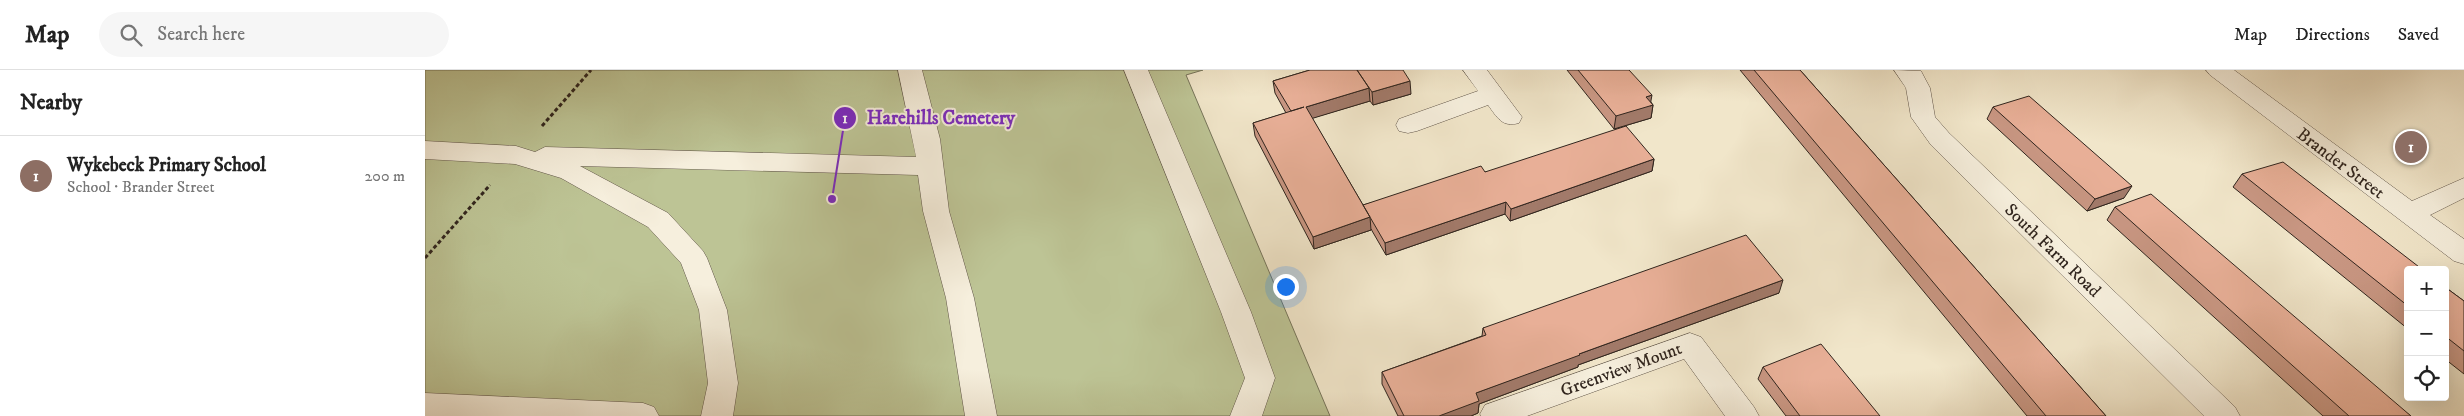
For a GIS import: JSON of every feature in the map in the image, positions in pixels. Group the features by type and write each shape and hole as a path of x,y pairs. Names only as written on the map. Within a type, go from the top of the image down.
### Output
{"street":[{"path":"909,70 927,139 936,211 960,298 981,416"},
{"path":"1136,70 1236,312 1260,378 1246,416"},
{"path":"1475,70 1511,117"},
{"name":"Brander Street","path":"2218,70 2408,214 2464,254"},
{"name":"South Farm Road","path":"1913,71 1921,94 1922,116 1940,139 2224,416"},
{"path":"1408,125 1493,94"},
{"path":"425,150 516,155 930,166"},
{"path":"516,155 570,172 658,220 693,258 713,310 723,383 717,416"},
{"path":"2408,214 2464,187"},
{"name":"Greenview Mount","path":"1496,414 1690,345 1743,416"},
{"path":"425,406 643,416"}],"green space":[{"path":"425,70 1203,70 1186,75 1330,416 425,416"}],"building":[{"path":"1310,70 1357,70 1369,88 1306,107 1370,217 1313,237 1253,123 1304,107 1291,111 1273,81"},
{"path":"1357,70 1403,70 1410,81 1372,92"},
{"path":"1578,70 1629,70 1652,95 1646,97 1653,105 1616,116"},
{"path":"1754,70 1800,70 2106,416 2046,416"},
{"path":"2029,96 2132,186 2095,199 1993,107"},
{"path":"1626,126 1654,159 1511,209 1506,202 1385,243 1363,205 1481,166 1485,172"},
{"path":"2283,162 2418,266 2404,266 2404,303 2242,174"},
{"path":"2151,194 2411,416 2349,416 2115,207"},
{"path":"1746,235 1783,280 1476,393 1479,401 1439,416 1404,416 1382,372 1486,335 1483,328"},
{"path":"2449,290 2464,301 2464,351 2449,339"},
{"path":"1821,344 1880,416 1800,416 1763,367"}],"place":[{"name":"Wykebeck Primary School","path":"2411,147"},
{"name":"Harehills Cemetery","path":"832,199"}]}
